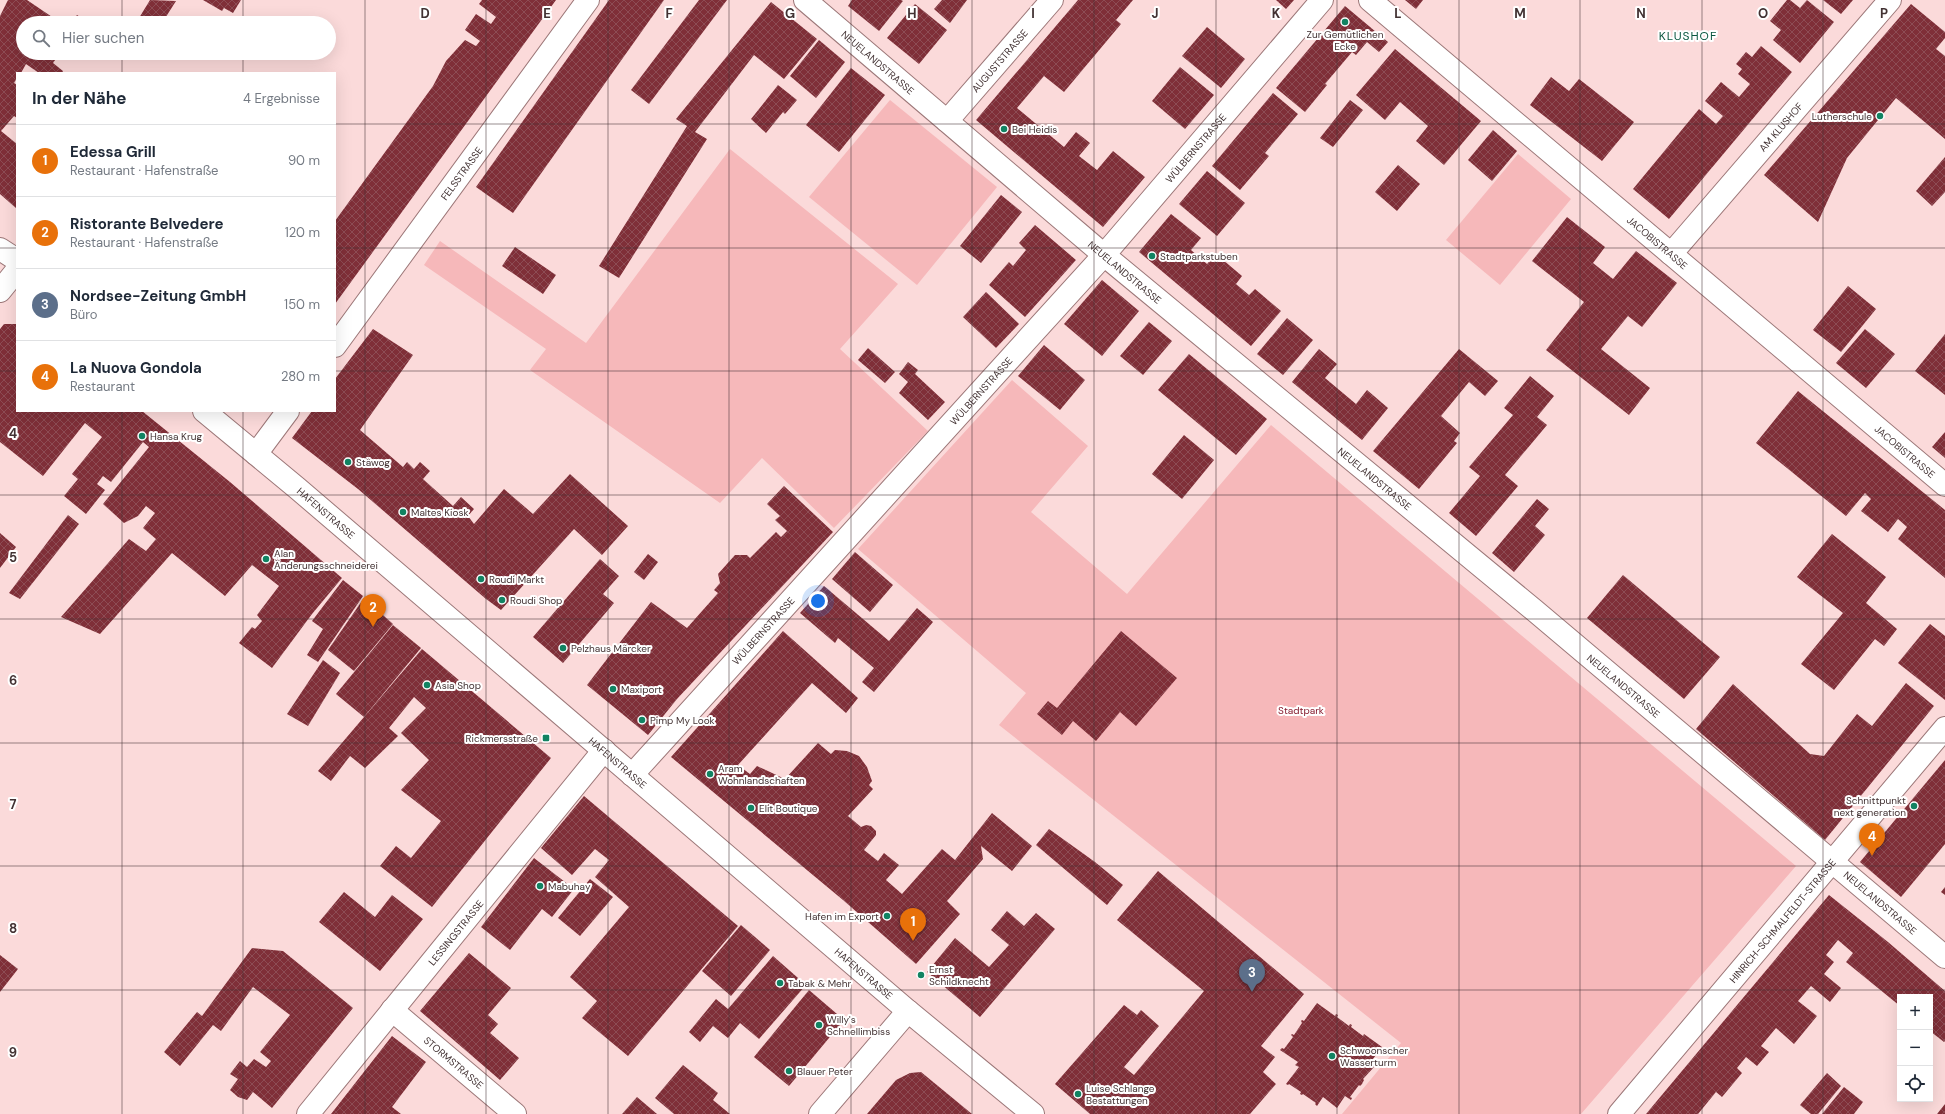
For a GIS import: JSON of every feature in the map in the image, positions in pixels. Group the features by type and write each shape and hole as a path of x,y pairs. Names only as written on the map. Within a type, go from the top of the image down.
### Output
{"street":[{"name":"FELSSTRASSE","path":"336,345 588,0"},
{"name":"NEUELANDSTRASSE","path":"805,0 1104,255 1534,610 1831,863 1945,957"},
{"name":"AUGUSTSTRASSE","path":"947,121 1052,0"},
{"name":"WÜLBERNSTRASSE","path":"632,775 1104,255 1322,0"},
{"name":"JACOBISTRASSE","path":"1370,0 1945,485"},
{"name":"AM KLUSHOF","path":"1671,254 1890,0"},
{"path":"0,249 16,259"},
{"path":"0,291 16,271"},
{"name":"HAFENSTRASSE","path":"205,412 604,750 908,1011 1033,1114"},
{"path":"256,454 287,412"},
{"name":"HINRICH-SCHMALFELDT-STRASSE","path":"1619,1114 1945,728"},
{"name":"LESSINGSTRASSE","path":"308,1114 604,750"},
{"name":"STORMSTRASSE","path":"392,1010 515,1114"},
{"path":"820,1114 908,1011"}],"green space":[{"path":"890,100 997,187 917,285 809,197"},
{"path":"730,149 898,284 840,349 928,431 834,528 762,458 720,503 530,370 546,349 424,265 440,241 586,343"},
{"path":"1518,154 1571,199 1500,285 1446,240"},
{"name":"Stadtpark","path":"1012,380 1088,446 1031,512 1127,594 1271,425 1796,866 1581,1114 1342,1114 1401,1043 999,725 1026,693 858,549"}],"building":[{"path":"8,0 27,0 51,16 16,16 16,60 55,60 53,63 63,71 38,72 26,64 22,72 16,72 16,80 14,83 16,84 16,117 14,116 1,131 16,143 16,208 0,194 0,16"},
{"path":"150,0 176,1 166,16 140,16"},
{"path":"203,0 241,0 233,13 224,8 222,11"},
{"path":"482,0 556,0 336,303 336,220 433,86 446,61 465,40 476,46 480,41 465,30 476,14 491,24 496,17 479,4"},
{"path":"609,0 664,0 513,213 476,187"},
{"path":"699,0 727,0 649,104 631,90"},
{"path":"852,0 903,1 879,31 848,6"},
{"path":"942,0 967,0 950,23 934,9"},
{"path":"1078,0 1133,0 1116,20 1121,24 1064,92 1044,76 1017,108 1064,147 1076,132 1090,143 1079,156 1097,170 1113,151 1145,177 1103,227 976,120"},
{"path":"1276,0 1294,0 1286,9"},
{"path":"1405,0 1423,0 1416,9"},
{"path":"1787,0 1790,0 1800,8 1807,0 1834,22 1800,63 1773,40 1781,30 1770,21"},
{"path":"1823,0 1853,0 1841,14"},
{"path":"771,2 817,39 784,79 754,55 695,132 707,139 619,278 599,266 687,126 676,119"},
{"path":"915,4 947,30 919,64 887,38"},
{"path":"1911,4 1945,32 1945,38 1936,49 1945,56 1945,139 1896,98 1847,158 1818,222 1764,175"},
{"path":"1345,6 1388,42 1379,52 1367,42 1356,55 1352,52 1325,84 1327,85 1305,112 1276,88"},
{"path":"1207,27 1245,59 1221,88 1182,56"},
{"path":"819,40 845,62 816,98 790,76"},
{"path":"1761,46 1792,72 1669,219 1633,189 1699,109 1716,124 1723,116 1705,101 1721,82 1739,97 1750,84 1738,74 1742,69 1736,64 1746,52 1752,57"},
{"path":"1395,49 1481,121 1444,165 1416,141 1428,126 1400,102 1385,120 1356,95"},
{"path":"1180,67 1214,95 1185,129 1152,101"},
{"path":"851,68 885,95 839,152 806,125"},
{"path":"1551,77 1569,91 1579,79 1634,122 1602,161 1530,105"},
{"path":"778,85 797,100 785,114 783,112 766,133 751,119"},
{"path":"1273,93 1298,114 1265,153 1269,156 1240,190 1212,166"},
{"path":"1350,100 1363,110 1333,147 1320,138"},
{"path":"1493,130 1517,151 1492,181 1468,160"},
{"path":"1945,157 1945,192 1932,206 1916,191"},
{"path":"1398,165 1420,184 1397,211 1375,192"},
{"path":"1207,171 1245,203 1217,236 1179,204"},
{"path":"1001,195 1022,212 981,263 960,246"},
{"path":"1171,214 1201,238 1191,250 1207,264 1216,254 1242,276 1236,284 1249,295 1255,289 1281,311 1251,346 1139,252"},
{"path":"1567,217 1605,247 1593,263 1613,279 1636,251 1677,283 1642,327 1628,316 1601,349 1650,388 1629,415 1546,350 1584,302 1532,261"},
{"path":"1035,225 1076,260 1025,317 989,285 1009,262 1013,266 1026,250 1019,243"},
{"path":"515,247 556,275 543,294 502,266"},
{"path":"1102,280 1139,311 1102,356 1064,324"},
{"path":"1848,286 1876,309 1841,352 1813,330"},
{"path":"986,292 1019,324 996,348 963,317"},
{"path":"1287,318 1313,340 1283,375 1257,354"},
{"path":"1149,322 1172,341 1143,375 1120,356"},
{"path":"4,324 16,324 16,412 143,412 230,482 342,578 312,614 272,668 239,643 252,627 255,629 262,621 257,615 279,586 252,565 225,596 172,553 100,634 61,617 129,539 146,551 156,539 143,528 155,513 146,506 138,516 124,523 103,504 149,447 143,442 111,482 103,476 97,484 105,490 86,514 64,496 78,479 72,474 102,437 85,423 43,476 0,442 0,329"},
{"path":"373,329 413,355 360,430 403,467 407,462 414,469 420,462 430,471 423,479 453,506 461,497 474,509 468,516 474,524 504,489 533,514 570,474 628,526 602,555 574,529 501,610 486,599 358,489 292,438 311,412 336,412 336,378"},
{"path":"1865,329 1895,354 1866,388 1836,363"},
{"path":"1945,334 1945,395 1915,371"},
{"path":"1044,345 1085,380 1060,410 1018,376"},
{"path":"868,348 895,372 885,383 858,360"},
{"path":"1319,349 1337,364 1325,378 1356,404 1367,390 1388,408 1362,440 1292,382"},
{"path":"1459,349 1498,381 1485,396 1469,382 1441,416 1460,433 1454,441 1457,443 1419,489 1373,451"},
{"path":"1189,354 1267,419 1236,455 1158,390"},
{"path":"908,362 918,370 915,374 945,402 928,420 899,393 908,382 899,374"},
{"path":"1530,376 1554,396 1537,417 1547,425 1505,475 1518,486 1476,536 1449,513 1480,476 1469,467 1513,415 1504,408"},
{"path":"1798,391 1945,510 1945,578 1898,539 1907,527 1898,519 1888,532 1861,511 1871,499 1865,493 1846,516 1756,443"},
{"path":"1945,432 1945,458 1932,447"},
{"path":"1184,435 1214,460 1182,499 1152,474"},
{"path":"784,486 833,532 677,699 648,735 587,685 651,602 687,628 718,593 714,590 720,583 718,574 735,555 747,555 750,558 776,532 781,537 787,531 775,520 780,516 767,504"},
{"path":"1537,499 1549,509 1535,526 1545,535 1514,572 1492,553"},
{"path":"68,515 79,524 20,599 9,593"},
{"path":"0,533 16,547 0,568"},
{"path":"1832,534 1886,577 1866,603 1897,629 1884,646 1875,639 1834,690 1801,664 1843,613 1797,577"},
{"path":"855,552 893,585 870,612 832,579"},
{"path":"648,554 658,562 644,580 634,572"},
{"path":"600,559 619,576 603,594 614,603 563,663 533,637"},
{"path":"1623,575 1720,657 1684,699 1587,618"},
{"path":"343,580 363,596 318,662 307,655 323,629 312,621"},
{"path":"824,586 889,641 917,608 933,622 874,692 862,682 874,668 838,638 835,643 800,613"},
{"path":"364,598 393,624 354,671 328,650"},
{"path":"1930,624 1945,636 1945,700 1898,663"},
{"path":"393,625 421,648 364,717 336,694"},
{"path":"783,631 858,698 846,713 812,683 738,765 750,774 757,766 785,779 818,743 831,754 835,750 847,751 859,756 867,767 872,781 869,785 873,789 848,816 861,827 866,825 871,826 876,831 876,835 864,850 878,861 884,853 899,865 886,880 902,894 942,849 955,860 992,813 1032,846 1012,871 981,846 983,859 947,901 960,914 916,964 843,900 671,757"},
{"path":"1121,631 1177,678 1136,726 1120,712 1096,741 1073,721 1062,735 1037,714 1048,701 1057,708"},
{"path":"422,649 551,758 432,907 380,866 396,846 411,858 441,821 401,790 429,760 401,733 426,708 414,697 389,728 398,736 365,768 350,756 331,781 318,771"},
{"path":"323,660 340,673 308,726 287,714"},
{"path":"1906,683 1934,706 1825,840 1696,729 1733,684 1810,754 1824,756 1857,714 1872,726"},
{"path":"1945,760 1945,844 1901,897 1860,862"},
{"path":"584,796 738,926 628,1056 582,1018 597,1001 570,977 629,907 595,877 609,860 595,849 572,875 541,848"},
{"path":"1049,829 1095,862 1123,885 1107,905 1036,845"},
{"path":"534,858 574,889 552,917 542,909 510,950 481,927"},
{"path":"1158,871 1304,994 1261,1046 1275,1057 1263,1072 1276,1084 1250,1114 1090,1114 1055,1084 1124,1005 1137,1015 1141,1010 1159,1026 1124,1067 1134,1075 1204,991 1117,920"},
{"path":"590,879 613,897 580,936 558,918"},
{"path":"1945,887 1945,895 1941,892"},
{"path":"344,892 375,917 392,895 423,919 380,971 319,922"},
{"path":"1829,895 1888,942 1945,991 1944,1042 1933,1033 1933,994 1897,994 1897,1004 1846,962 1853,953 1838,940 1826,955 1834,962 1824,974 1841,988 1830,1002 1811,986 1798,1001 1817,1016 1794,1044 1776,1028 1761,1046 1769,1052 1757,1066 1746,1057 1737,1068 1742,1073 1722,1097 1716,1092 1698,1114 1646,1114"},
{"path":"1007,911 1024,926 1036,913 1055,929 980,1017 927,972 955,938 989,967 1009,945 991,930"},
{"path":"741,925 770,950 731,996 702,971"},
{"path":"252,948 283,951 353,1008 272,1108 253,1092 247,1100 238,1097 230,1090 238,1079 230,1074 240,1061 247,1067 254,1059 266,1067 271,1061 260,1052 290,1015 253,987 221,1031 213,1025 180,1066 164,1052 197,1012 202,1016"},
{"path":"469,953 511,988 488,1015 498,1024 490,1033 519,1058 500,1080 420,1011"},
{"path":"0,955 18,969 0,992"},
{"path":"773,956 806,985 759,1039 740,1023 728,1038 713,1026 700,1042 689,1032 716,999 728,1009"},
{"path":"809,990 844,1020 789,1086 754,1057"},
{"name":"Schwoonscher Wasserturm","path":"1317,1003 1335,1016 1336,1014 1338,1015 1337,1017 1349,1026 1350,1024 1352,1025 1351,1027 1363,1036 1364,1034 1382,1047 1370,1063 1375,1066 1350,1097 1352,1098 1351,1100 1345,1096 1337,1108 1323,1097 1317,1106 1315,1104 1316,1103 1303,1094 1300,1094 1301,1092 1289,1084 1286,1084 1299,1067 1295,1065 1298,1062 1280,1050 1282,1048 1284,1049 1293,1037 1291,1035 1294,1035 1302,1023 1301,1021 1304,1021"},
{"path":"392,1036 426,1062 392,1107 401,1114 331,1114"},
{"path":"683,1065 718,1093 713,1100 730,1114 674,1114 655,1098"},
{"path":"921,1072 972,1114 867,1114 896,1080 910,1073"},
{"path":"1827,1073 1841,1086 1818,1114 1811,1114 1800,1105"},
{"path":"1844,1087 1863,1102 1854,1114 1822,1114"},
{"path":"637,1097 657,1114 622,1114"},
{"path":"1945,1104 1945,1114 1937,1114"}],"place":[{"name":"Zur Gemütlichen Ecke","path":"1345,22"},
{"name":"Lutherschule","path":"1880,116"},
{"name":"Bei Heidis","path":"1004,129"},
{"name":"Stadtparkstuben","path":"1152,256"},
{"name":"Hansa Krug","path":"142,436"},
{"name":"Stäwog","path":"348,462"},
{"name":"Maltes Kiosk","path":"403,512"},
{"name":"Alan Änderungsschneiderei","path":"266,559"},
{"name":"Roudi Markt","path":"481,579"},
{"name":"Roudi Shop","path":"502,600"},
{"name":"Ristorante Belvedere","path":"373,627"},
{"name":"Pelzhaus Märcker","path":"563,648"},
{"name":"Asia Shop","path":"427,685"},
{"name":"Maxiport","path":"613,689"},
{"name":"Pimp My Look","path":"642,720"},
{"name":"Rickmersstraße","path":"546,738"},
{"name":"Aram Wohnlandschaften","path":"710,774"},
{"name":"Schnittpunkt next generation","path":"1914,806"},
{"name":"Elit Boutique","path":"751,808"},
{"name":"La Nuova Gondola","path":"1872,856"},
{"name":"Mabuhay","path":"540,886"},
{"name":"Hafen im Export","path":"887,916"},
{"name":"Edessa Grill","path":"913,941"},
{"name":"Ernst Schildknecht","path":"921,975"},
{"name":"Tabak & Mehr","path":"780,983"},
{"name":"Nordsee-Zeitung GmbH","path":"1252,992"},
{"name":"Willy's Schnellimbiss","path":"819,1025"},
{"name":"Schwoonscher Wasserturm","path":"1332,1056"},
{"name":"Blauer Peter","path":"789,1071"},
{"name":"Luise Schlange Bestattungen","path":"1078,1094"}],"district":[{"name":"KLUSHOF","path":"1688,36"}]}
